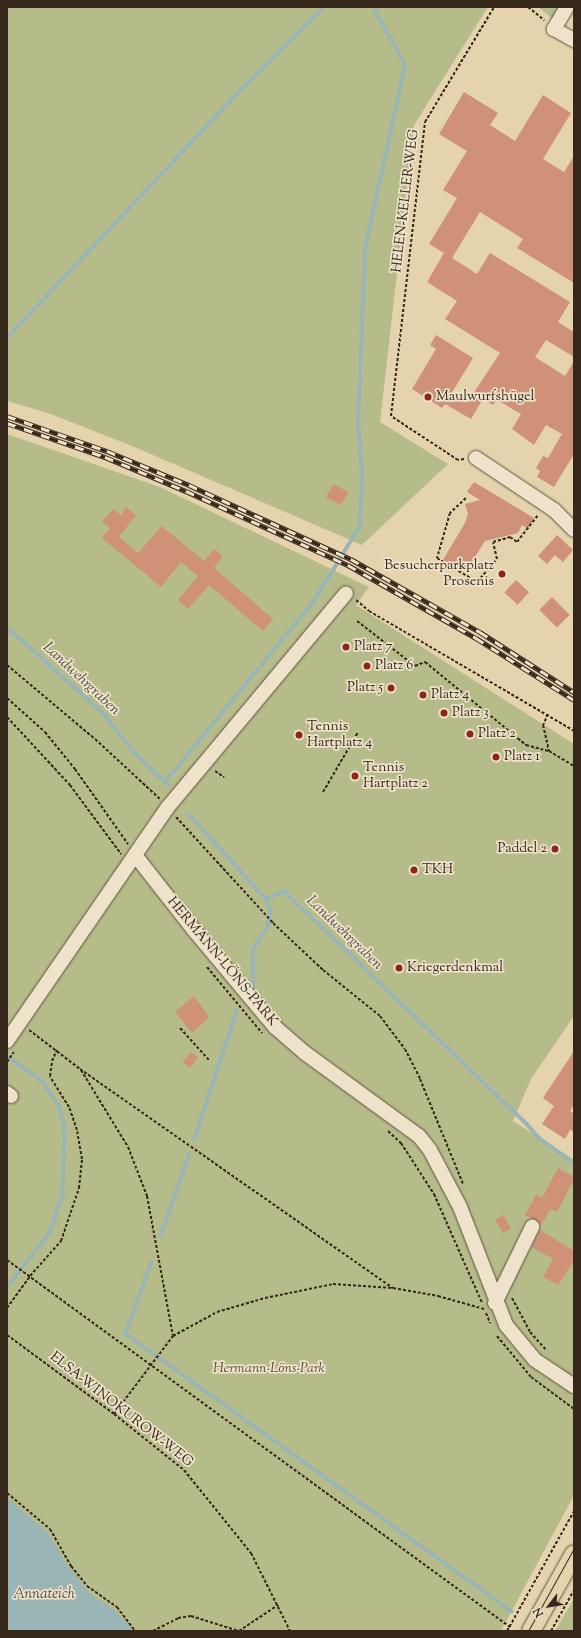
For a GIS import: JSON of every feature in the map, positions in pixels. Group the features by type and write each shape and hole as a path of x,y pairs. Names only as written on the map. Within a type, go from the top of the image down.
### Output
{"main road":[{"path":"531,1631 574,1554"}],"street":[{"path":"567,7 554,29 574,40"},
{"path":"476,458 545,504 574,530"},
{"path":"12,1047 24,1026 132,860 350,596"},
{"name":"HERMANN-LÖNS-PARK","path":"132,860 193,929 275,1027 305,1053 419,1136 430,1150 460,1207 490,1306 535,1360 574,1386"},
{"path":"490,1306 532,1227"}],"path":[{"name":"HELEN-KELLER-WEG","path":"458,460 391,416 425,122 494,7"},
{"path":"528,7 554,29"},
{"path":"466,498 450,513 437,558 477,582 497,559 493,542 510,538 517,542 531,527 545,504"},
{"path":"350,596 369,611 548,714 574,731"},
{"path":"357,621 415,666 425,662 526,745 549,751 574,766"},
{"path":"7,665 96,739 174,811 273,923"},
{"path":"7,698 45,732 70,763 132,860"},
{"path":"548,714 543,725 549,751"},
{"path":"7,717 70,785 132,860"},
{"path":"323,792 358,732"},
{"path":"213,769 224,777"},
{"path":"171,822 174,811"},
{"path":"206,966 266,1038"},
{"path":"24,1026 34,1024"},
{"path":"24,1026 25,1036"},
{"path":"24,1026 80,1069 393,1288"},
{"path":"180,1028 210,1060"},
{"path":"7,1062 12,1047"},
{"path":"7,1308 30,1276 61,1241 79,1188 82,1159 77,1130 69,1107 50,1076 52,1061 57,1050"},
{"path":"80,1069 128,1147 146,1196 173,1336"},
{"path":"383,1126 401,1143 434,1194 490,1306 491,1326"},
{"path":"7,1260 510,1627"},
{"path":"114,1414 173,1336 217,1312 265,1298 333,1284 393,1288 490,1306"},
{"path":"494,1331 510,1354 531,1376 574,1409"},
{"name":"ELSA-WINOKUROW-WEG","path":"7,1335 114,1414 184,1470 215,1506 251,1553 290,1631"},
{"path":"7,1493 50,1529 71,1566 87,1586 117,1607 130,1621 136,1631"},
{"path":"507,1631 574,1511"},
{"path":"551,1631 574,1590"},
{"path":"153,1631 178,1618 191,1616 239,1631 278,1605"}],"green space":[{"path":"7,7 488,7 414,125 380,422 448,464 362,545 132,446 48,413 7,401"},
{"path":"538,7 564,7 554,20"},
{"name":"Hermann-Löns-Park","path":"7,434 160,487 369,587 356,605 574,744 574,1016 531,1079 513,1121 574,1160 574,1495 501,1631 7,1631"},
{"path":"574,1599 574,1631 555,1631 562,1619"}],"water":[{"name":"Annateich","path":"7,1498 47,1532 70,1569 91,1595 105,1603 129,1624 132,1631 7,1631"}],"building":[{"path":"464,92 498,113 490,125 515,141 543,95 571,113 543,159 564,172 574,156 574,283 517,248 523,239 480,212 452,258 477,274 490,253 570,302 558,322 574,332 574,357 546,340 535,357 565,376 574,361 574,454 554,487 537,477 540,471 536,468 543,456 548,458 562,434 546,425 534,445 512,429 521,414 497,400 493,405 483,399 471,419 445,404 442,408 412,389 436,349 430,345 436,335 473,358 451,394 467,403 500,353 445,319 457,301 427,282 444,253 429,244 457,198 443,190 467,151 439,134"},
{"path":"474,482 534,518 528,529 522,525 518,533 485,541 466,571 443,560 465,523 468,514 465,504 480,500 467,492"},
{"path":"333,484 348,492 341,505 326,497"},
{"path":"126,507 136,515 119,537 138,553 162,526 204,561 214,549 223,556 214,568 273,619 263,631 209,585 188,609 178,600 198,576 181,562 161,587 102,538 110,528 102,522 113,509 121,515"},
{"path":"557,535 573,550 563,562 555,555 547,564 538,556"},
{"path":"516,580 529,592 518,605 504,592"},
{"path":"552,597 570,615 557,627 539,610"},
{"path":"194,996 209,1017 192,1033 175,1012"},
{"path":"574,1051 574,1104 570,1111 574,1114 574,1132 570,1130 565,1139 542,1124 554,1106 543,1098"},
{"path":"191,1052 198,1058 189,1068 182,1062"},
{"path":"558,1168 574,1177 574,1179 557,1212 550,1209 542,1224 525,1215 536,1195 542,1198"},
{"path":"503,1215 511,1229 503,1233 495,1220"},
{"path":"540,1230 574,1251 574,1261 558,1285 543,1277 553,1259 532,1247"}],"waterway":[{"path":"7,338 231,100 324,7"},
{"path":"165,782 314,601 360,526 362,471 358,425 365,249 405,65 373,7"},
{"name":"Landwehrgraben","path":"7,627 102,712 135,753 168,785"},
{"name":"Landwehrgraben","path":"189,814 266,899 284,891 527,1124 539,1138 574,1163"},
{"path":"253,991 253,950 268,925 270,911 266,899"},
{"path":"194,1140 237,1011"},
{"path":"7,1056 42,1081 59,1105 65,1127 63,1195 50,1233 7,1288"},
{"path":"160,1237 189,1155"},
{"path":"152,1262 126,1334 512,1611"}],"tram line":[{"path":"528,1631 574,1548"}],"railway":[{"path":"7,416 107,451 189,485 351,559 480,632 574,692"},
{"path":"7,423 105,457 186,491 348,565 476,638 574,700"}],"place":[{"name":"Maulwurfshügel","path":"428,397"},
{"name":"Besucherparkplatz Prosenis","path":"502,574"},
{"name":"Platz 7","path":"346,647"},
{"name":"Platz 6","path":"367,666"},
{"name":"Platz 5","path":"391,688"},
{"name":"Platz 4","path":"423,695"},
{"name":"Platz 3","path":"444,713"},
{"name":"Platz 2","path":"470,734"},
{"name":"Tennis Hartplatz 4","path":"299,735"},
{"name":"Platz 1","path":"496,757"},
{"name":"Tennis Hartplatz 2","path":"355,776"},
{"name":"Paddel 2","path":"555,849"},
{"name":"TKH","path":"414,870"},
{"name":"Kriegerdenkmal","path":"399,968"}]}
